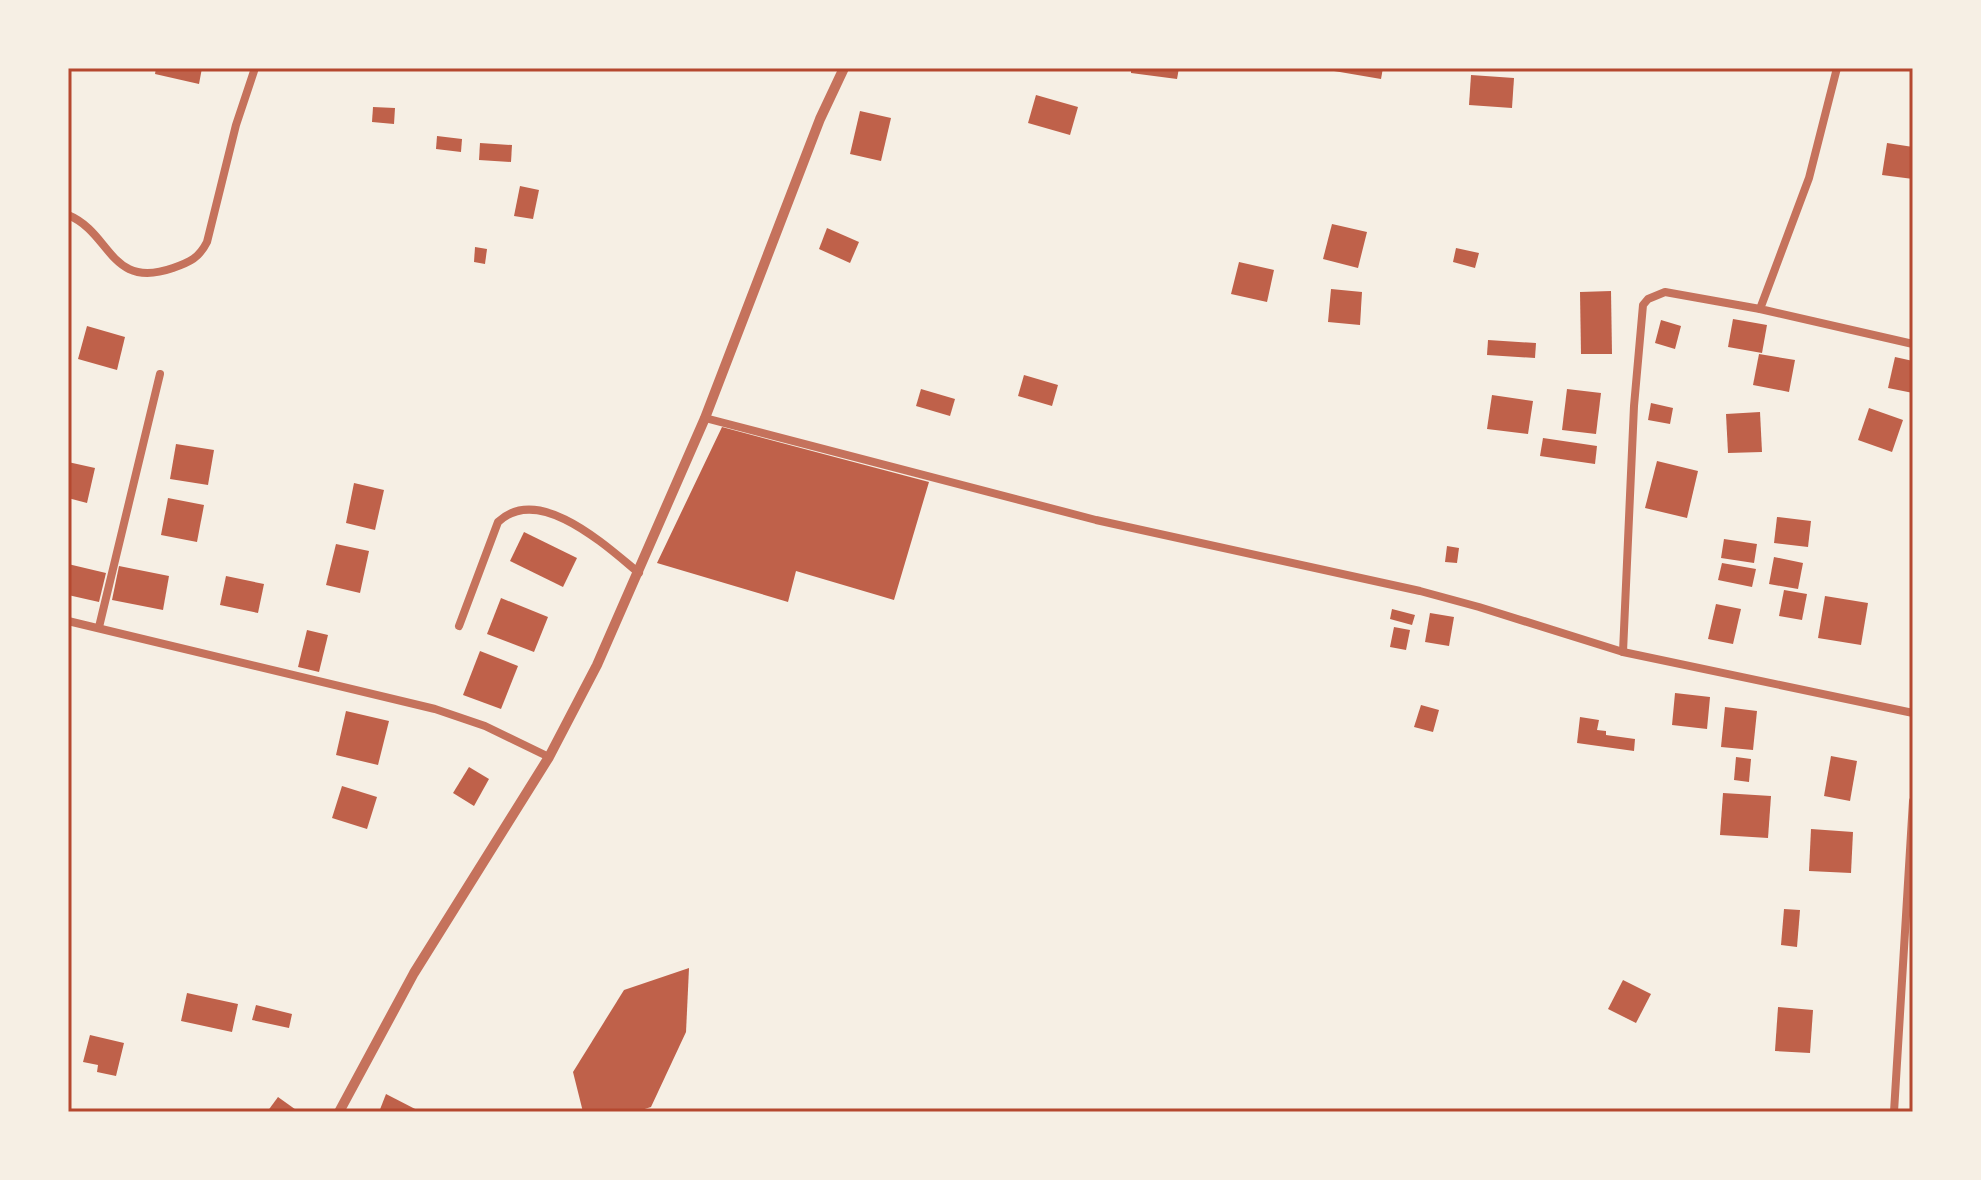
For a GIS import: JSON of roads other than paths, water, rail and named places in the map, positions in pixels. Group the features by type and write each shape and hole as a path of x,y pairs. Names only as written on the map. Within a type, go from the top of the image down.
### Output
{"street":[{"path":"68,215 87,226 105,251 132,270 162,272 193,261 207,242 236,125 255,68"},
{"path":"339,1112 414,973 549,757 597,665 705,418 820,119 844,68"},
{"path":"1760,309 1809,178 1837,68"},
{"path":"1623,652 1634,406 1643,305 1648,299 1665,292 1760,309 1913,344"},
{"path":"99,627 160,374"},
{"path":"705,418 1096,520 1465,603 1623,652 1913,713"},
{"path":"459,626 498,522 509,511 542,511 563,518 639,573"},
{"path":"68,621 435,709 485,726 549,757"},
{"path":"1894,1112 1913,801"}]}
